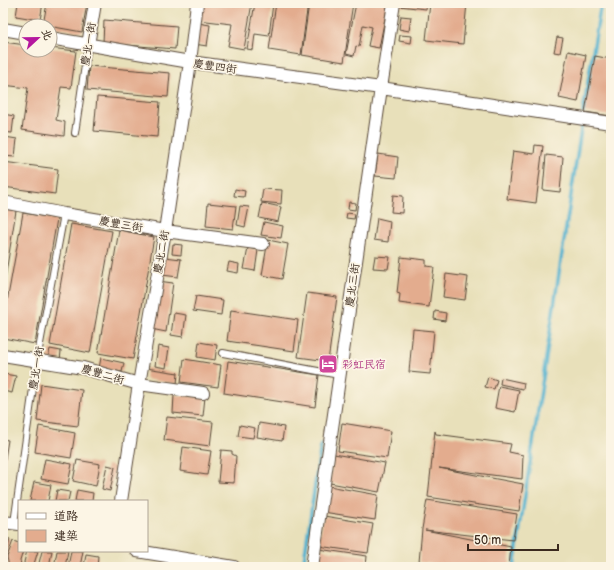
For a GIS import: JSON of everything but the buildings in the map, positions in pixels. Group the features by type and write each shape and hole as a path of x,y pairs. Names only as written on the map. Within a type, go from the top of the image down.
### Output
{"street":[{"name":"慶北一街","path":"88,45 95,3"},
{"name":"慶北二街","path":"121,500 165,232 190,62 197,3"},
{"name":"慶北三街","path":"312,567 394,3"},
{"path":"3,29 18,32"},
{"name":"慶豐四街","path":"58,39 190,62 381,88 611,123"},
{"name":"慶豐三街","path":"3,202 165,232 263,244"},
{"name":"慶豐二街","path":"3,355 84,368 139,384 202,393"},
{"path":"143,552 234,567"}],"lane":[{"name":"慶北一街","path":"75,133 88,45"},
{"name":"慶北一街","path":"12,523 37,360 64,214"},
{"path":"223,353 339,375"}],"waterway":[{"path":"583,112 601,3"},
{"path":"514,567 582,123"},
{"path":"303,567 321,444"}],"place":[{"name":"彩虹民宿","path":"328,364"}]}
